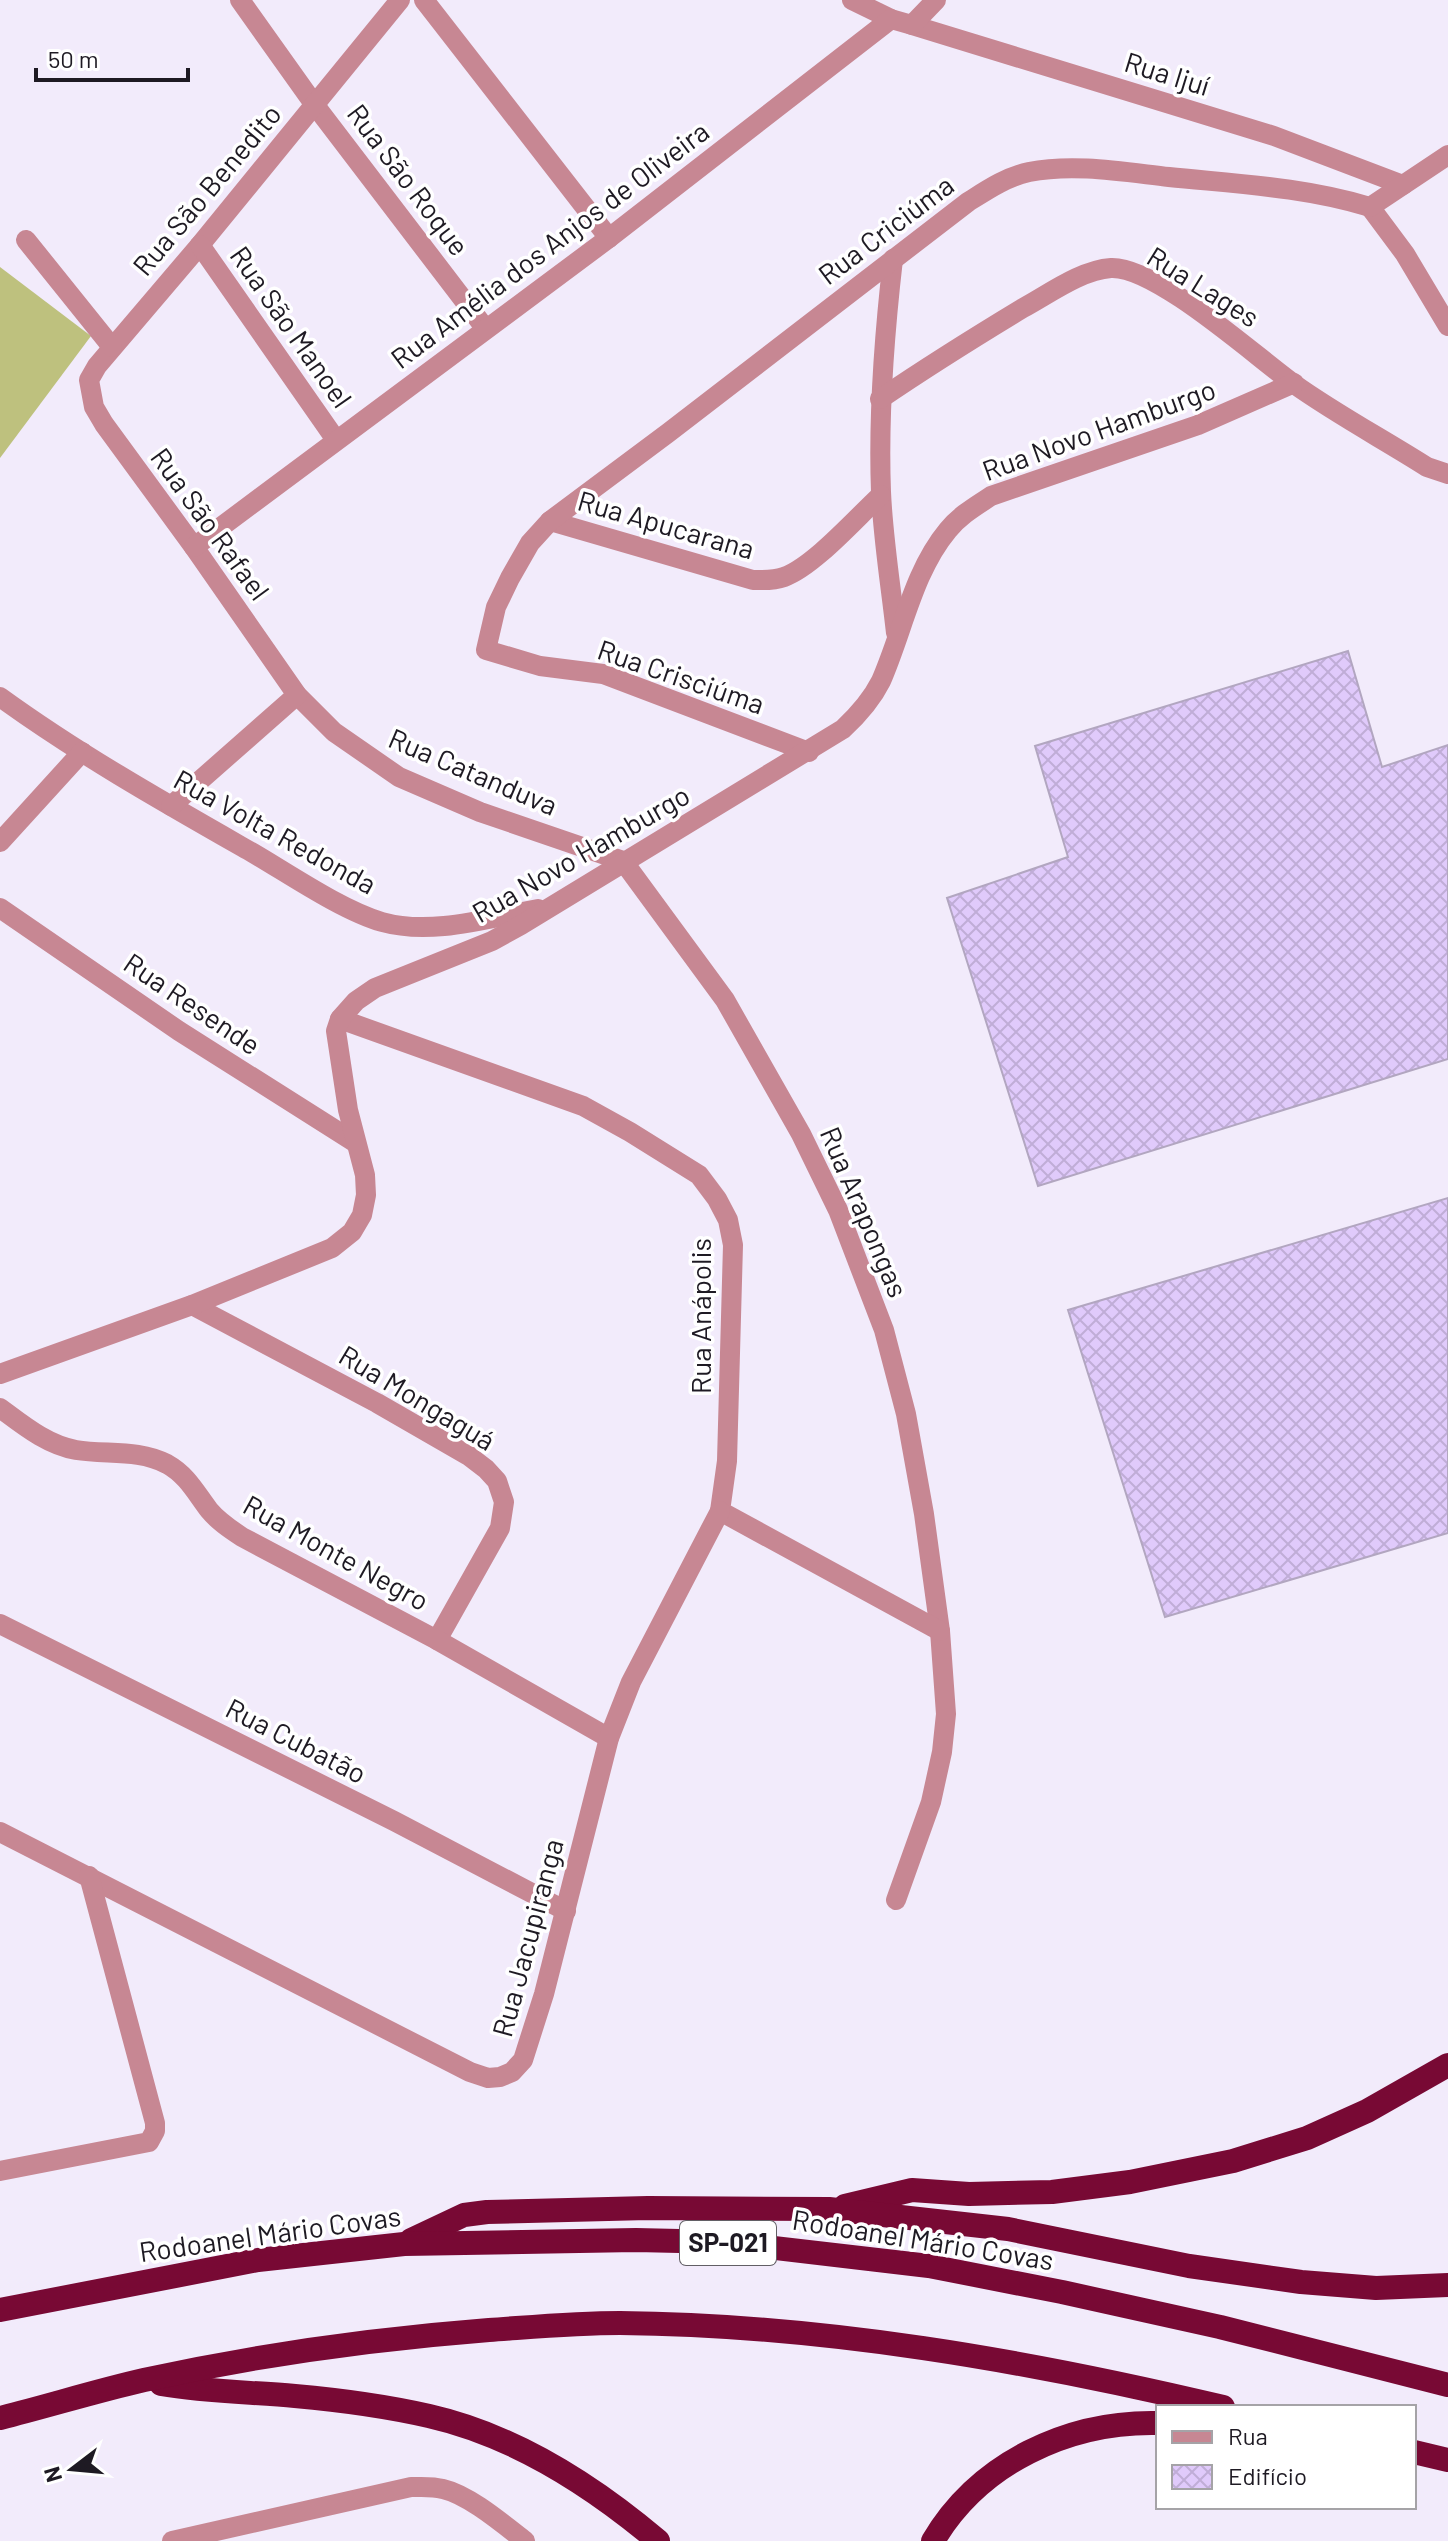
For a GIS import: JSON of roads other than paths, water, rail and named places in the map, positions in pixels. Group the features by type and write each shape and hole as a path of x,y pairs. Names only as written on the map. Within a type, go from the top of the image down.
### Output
{"highway":[{"path":"829,2209 912,2190 969,2194 1052,2192 1130,2182 1233,2161 1307,2138 1367,2111 1448,2065"},
{"path":"404,2244 464,2215 487,2212 648,2208 829,2209 1008,2229 1189,2266 1301,2282 1376,2288 1448,2285"},
{"name":"Rodoanel Mário Covas","path":"0,2310 173,2274 258,2260 404,2244 636,2240 723,2242 929,2266 1220,2327 1448,2385"},
{"path":"0,2418 143,2380 329,2346 407,2337 616,2323 731,2326 974,2354 1214,2405"},
{"path":"143,2380 192,2389 359,2403 431,2416 493,2437 562,2472 623,2512 658,2541"},
{"path":"933,2541 948,2515 975,2487 1007,2464 1069,2434 1101,2426 1156,2423"},
{"path":"1416,2452 1448,2460"}],"street":[{"name":"Rua São Roque","path":"240,0 314,104 485,328"},
{"name":"Rua São Benedito","path":"89,380 112,347 200,245 400,0"},
{"path":"424,0 609,238"},
{"path":"852,0 891,19 912,25 936,0"},
{"name":"Rua Amélia dos Anjos de Oliveira","path":"194,547 609,238 891,19"},
{"name":"Rua Ijuí","path":"912,25 1274,136 1403,185"},
{"path":"1448,155 1370,207 1405,254 1448,326"},
{"name":"Rua Criciúma","path":"486,650 496,607 510,578 530,543 550,521 968,202 1004,180 1042,170 1103,169 1254,185 1335,197 1370,207"},
{"path":"26,240 112,347"},
{"name":"Rua São Manoel","path":"200,245 336,440"},
{"path":"893,259 882,351 881,495 897,639"},
{"name":"Rua Lages","path":"880,399 1054,290 1090,273 1111,268 1129,270 1165,289 1294,383 1427,467 1448,474"},
{"name":"Rua São Rafael","path":"89,380 94,407 104,424 297,695"},
{"name":"Rua Novo Hamburgo","path":"340,1019 356,1001 375,988 492,941 843,729 861,711 880,683 935,547 950,527 970,509 991,496 1198,425 1294,383"},
{"name":"Rua Apucarana","path":"550,521 753,580 771,581 804,565 881,495"},
{"name":"Rua Crisciúma","path":"486,650 540,666 603,674 809,752"},
{"path":"171,806 297,695"},
{"name":"Rua Catanduva","path":"297,695 334,732 399,777 480,812 623,861"},
{"name":"Rua Volta Redonda","path":"0,697 171,806 295,878 381,922 415,927 447,925 550,907"},
{"path":"0,842 82,752"},
{"name":"Rua Arapongas","path":"623,861 725,1000 801,1134 838,1210 884,1330 906,1414 924,1514 940,1631 946,1714 942,1752 931,1802 896,1900"},
{"name":"Rua Resende","path":"0,908 179,1031 356,1143"},
{"path":"0,1374 192,1305 332,1248 352,1232 362,1215 366,1195 365,1175 339,1057 336,1031 340,1019"},
{"name":"Rua Anápolis","path":"340,1019 583,1106 699,1175 728,1220 733,1245 727,1461 720,1511"},
{"name":"Rua Mongaguá","path":"192,1305 456,1448 486,1469 497,1481 504,1502 500,1528 437,1640"},
{"name":"Rua Monte Negro","path":"0,1408 55,1443 76,1450 129,1453 169,1465 183,1475 209,1510 242,1537 437,1640 609,1738"},
{"path":"720,1511 940,1631"},
{"name":"Rua Jacupiranga","path":"0,1832 441,2058 488,2078 512,2072 523,2060 544,1994 609,1738 631,1682 720,1511"},
{"name":"Rua Cubatão","path":"0,1624 394,1821 566,1911"},
{"path":"0,2171 149,2142 155,2131 89,1876"},
{"path":"172,2541 411,2487 430,2486 446,2489 501,2522 525,2541"}]}
